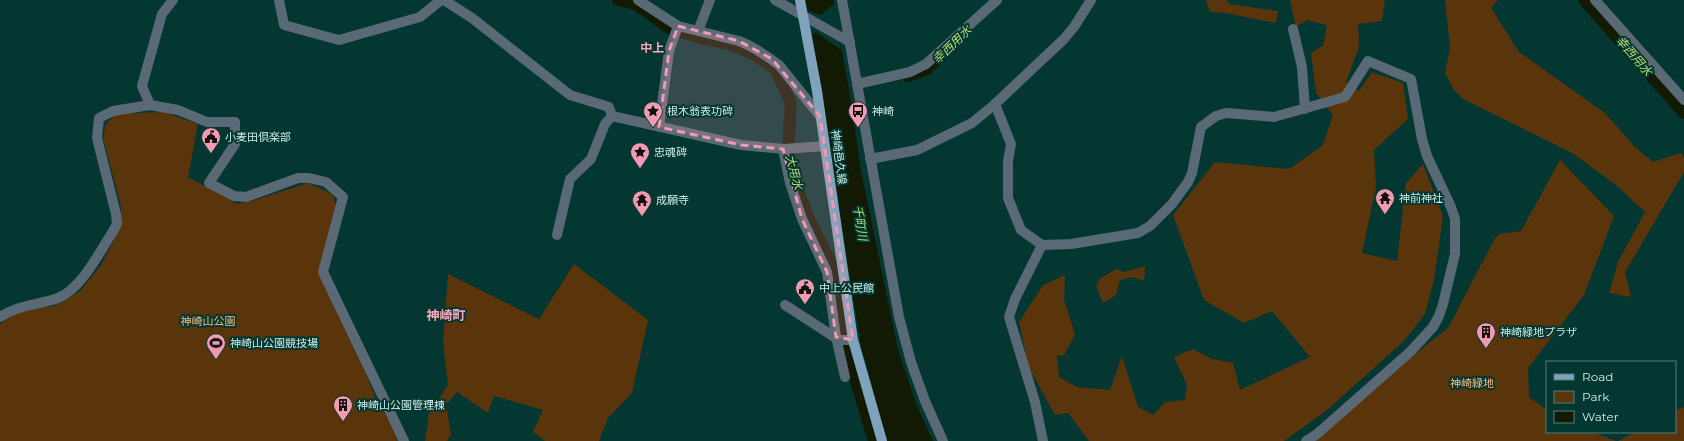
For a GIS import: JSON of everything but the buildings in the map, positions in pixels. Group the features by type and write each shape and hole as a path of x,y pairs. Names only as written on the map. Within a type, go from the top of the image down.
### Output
{"main road":[{"name":"神崎邑久線","path":"800,0 806,18 825,146 844,339 882,441"}],"street":[{"path":"150,105 142,86 162,14 173,0"},
{"path":"279,0 284,25 339,40 420,17 442,0 472,18 570,95 609,107 612,116"},
{"path":"638,0 677,30 698,31 743,42 772,60 779,66 820,116"},
{"path":"698,31 710,0"},
{"path":"775,0 850,42"},
{"path":"842,0 899,317 911,362 925,401 944,441"},
{"path":"857,84 910,72 922,67 997,0"},
{"path":"870,159 917,150 972,123 995,104 1063,40 1074,27 1091,0"},
{"path":"1595,0 1684,100"},
{"path":"1293,29 1302,67 1305,109"},
{"path":"659,127 669,51 677,30"},
{"path":"995,104 1010,144 1008,162 1008,198 1021,230 1042,245 1071,244 1138,233 1150,226 1172,204 1188,182 1192,173 1201,127 1216,116 1226,113 1274,117 1345,97 1368,61 1411,79 1422,139 1427,156 1451,207 1455,219 1456,247 1443,304 1433,327 1410,352 1317,434 1306,441"},
{"path":"0,317 8,311 59,298 77,285 117,224 116,214 97,138 99,118 113,111 150,105 178,110 207,122 235,122 235,144 209,183 234,196 246,197 298,178 326,182 343,197 323,272 404,441"},
{"path":"612,116 741,145 783,149 825,146"},
{"path":"558,235 570,179 591,160 605,124 612,116"},
{"path":"783,149 790,183 802,219 827,272 844,339 845,377"},
{"path":"1042,245 1015,299 1009,317 1035,402 1043,441"},
{"path":"785,305 844,339"}],"highlighted area":[{"path":"678,26 739,41 772,59 820,116 853,340 836,337 827,272 802,219 783,149 741,145 659,127 669,51"}],"green space":[{"path":"1206,0 1226,0 1230,4 1278,11 1276,23 1226,13 1210,12"},
{"path":"1290,0 1385,0 1382,21 1358,24 1359,47 1346,82 1359,91 1372,72 1403,83 1408,119 1374,150 1376,187 1362,253 1397,261 1406,183 1423,164 1443,216 1434,280 1425,314 1405,340 1326,411 1284,441 1089,441 1068,413 1055,415 1028,366 1019,322 1043,285 1065,275 1064,300 1075,334 1064,355 1057,356 1059,377 1077,387 1110,390 1122,356 1138,407 1153,415 1165,402 1185,400 1187,385 1174,357 1193,349 1212,359 1233,363 1240,390 1310,357 1272,311 1244,323 1204,300 1173,215 1215,162 1289,169 1323,145 1333,115 1316,93 1311,53 1323,45 1327,25 1307,20 1296,27"},
{"path":"1445,0 1498,0 1491,8 1519,52 1605,113 1635,147 1653,162 1681,153 1684,158 1684,172 1625,272 1631,297 1609,293 1618,262 1645,212 1616,185 1572,153 1463,99 1454,90 1445,73 1450,47"},
{"name":"神崎山公園","path":"163,112 198,124 188,177 237,204 255,200 308,183 332,194 336,206 319,272 351,336 375,397 395,431 398,441 0,441 0,324 12,314 57,305 80,291 101,265 120,228 121,206 103,138 106,124 116,114"},
{"name":"神崎緑地","path":"1560,160 1614,216 1584,295 1528,368 1529,397 1546,409 1546,433 1595,433 1616,441 1304,441 1448,328 1494,240 1499,234 1521,231"},
{"path":"574,264 648,320 632,393 608,418 599,441 545,441 533,432 543,410 494,396 488,413 457,392 446,405 451,434 447,441 425,441 429,413 448,385 443,342 448,274 539,319"},
{"path":"1145,266 1144,281 1133,277 1120,280 1116,295 1103,303 1096,286 1100,278 1117,269 1124,272"},
{"path":"1684,407 1684,441 1618,441 1633,433 1676,433 1676,411"}],"water":[{"name":"千町川","path":"805,0 834,0 861,170 898,350 917,406 933,441 887,441 861,346"}],"pier":[{"path":"835,3 841,50 816,32 811,36 807,10 821,15"}],"waterway":[{"name":"大用水","path":"618,0 636,4 670,29 701,38 730,44 755,55 776,70 791,104 788,150 793,177 808,217 834,269 837,300 844,341 874,441"},
{"name":"幸西用水","path":"1584,0 1684,113"},
{"name":"幸西用水","path":"908,76 927,69 939,57"}],"place":[{"name":"根木翁表功碑","path":"653,128"},
{"name":"神崎","path":"858,128"},
{"name":"小麦田倶楽部","path":"211,154"},
{"name":"忠魂碑","path":"640,169"},
{"name":"神前神社","path":"1385,215"},
{"name":"成願寺","path":"642,217"},
{"name":"中上公民館","path":"805,305"},
{"name":"神崎緑地プラザ","path":"1486,349"},
{"name":"神崎山公園競技場","path":"216,360"},
{"name":"神崎山公園管理棟","path":"343,422"}],"district":[{"name":"中上","path":"652,48"},
{"name":"神崎町","path":"446,315"}]}
